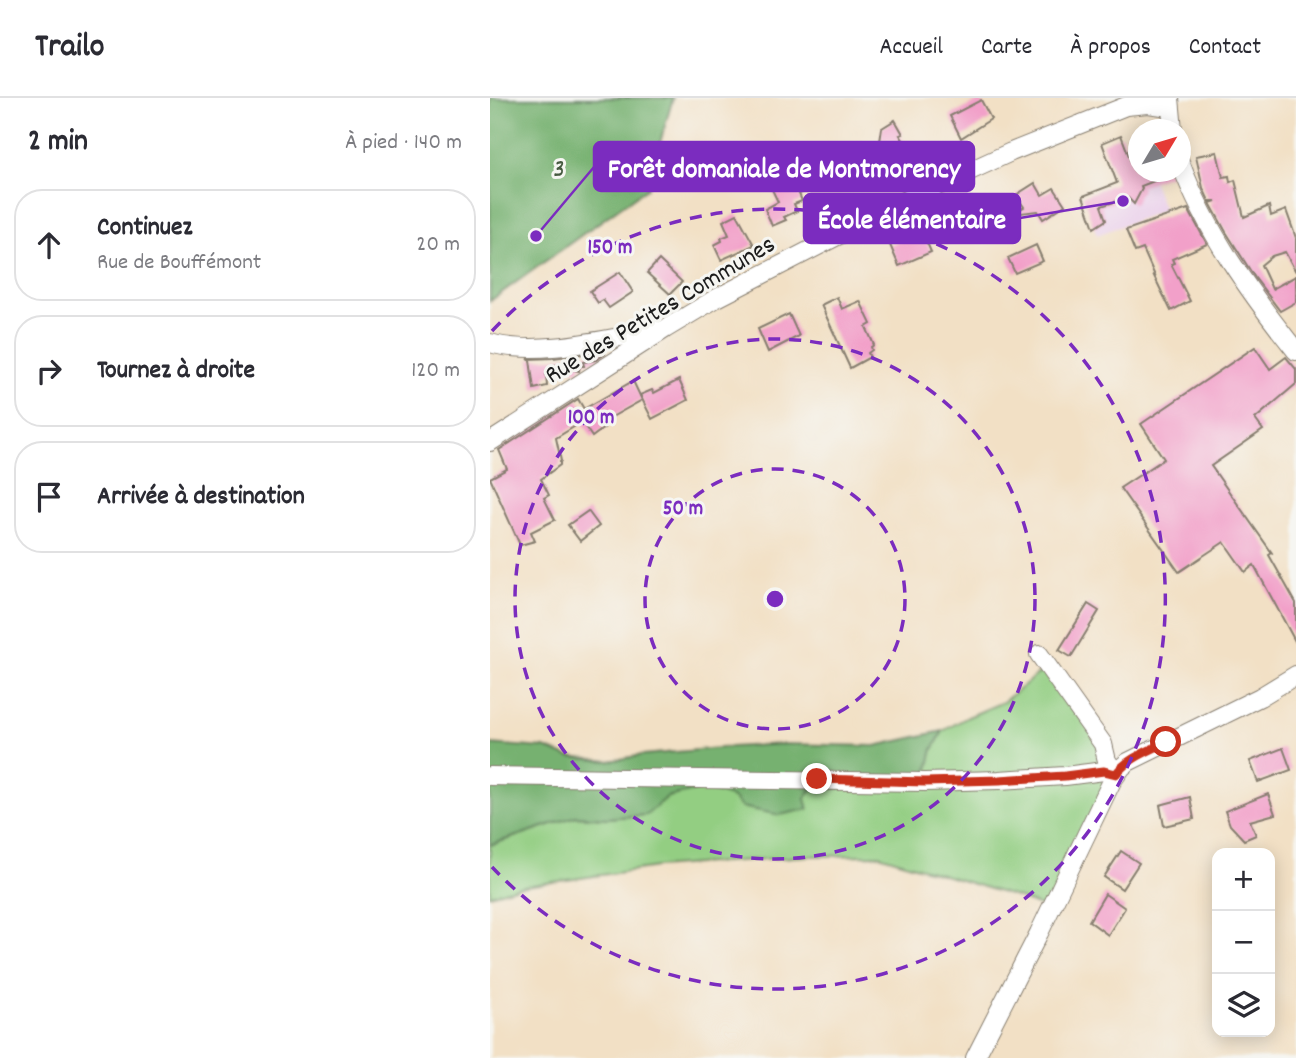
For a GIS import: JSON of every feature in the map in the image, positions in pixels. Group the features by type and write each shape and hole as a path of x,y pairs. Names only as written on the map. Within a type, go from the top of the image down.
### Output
{"street":[{"name":"Rue des Petites Communes","path":"490,442 665,328 715,299 911,198 1011,152 1126,106 1170,102"},
{"path":"1187,182 1232,264 1296,351"},
{"path":"490,343 544,348 665,328"},
{"path":"1039,654 1103,744 1107,761 1116,774"},
{"path":"975,1058 1122,766 1260,697 1296,675"},
{"path":"490,776 925,782 1037,778 1104,771 1116,774"}],"shaded area":[{"path":"1128,174 1128,182 1153,182 1164,210 1097,235 1083,196 1117,183"}],"green space":[{"name":"3","path":"490,98 673,98 647,188 490,301"},
{"path":"1048,666 1116,769 1050,910 879,855 807,856 657,867 518,887 490,895 490,845 576,816 607,818 646,815 667,797 706,788 733,798 741,807 805,799 812,789 925,782 933,749 943,731 1003,702"},
{"path":"943,731 933,749 925,782 812,789 805,799 808,809 780,815 741,807 733,798 706,788 667,797 646,815 607,818 576,816 490,845 490,744 545,748 568,757 609,761 730,747 784,744 875,746"}],"building":[{"path":"981,100 991,119 961,138 950,116"},
{"path":"895,120 903,134 900,135 913,156 882,174 886,159 879,148 882,128"},
{"path":"1121,135 1128,153 1128,182 1151,182 1141,186 1134,204 1128,198 1101,206 1106,220 1094,228 1083,196 1117,183 1102,143"},
{"path":"1217,152 1223,177 1229,176 1230,182 1235,180 1244,217 1269,206 1271,216 1286,210 1296,238 1296,272 1285,252 1272,256 1261,265 1272,289 1296,276 1296,302 1280,311 1226,232 1210,203 1216,201 1209,201 1203,188 1196,156"},
{"path":"780,176 785,185 803,178 808,190 799,194 802,201 794,204 797,211 772,226 765,209 778,202 768,181"},
{"path":"1035,183 1042,195 1054,188 1065,205 1043,219 1038,211 1012,214 1024,207 1016,195"},
{"path":"1188,209 1207,244 1172,259 1174,263 1171,264 1190,301 1171,311 1143,249 1135,252 1126,230"},
{"path":"737,214 754,245 721,260 714,245 729,235 723,221"},
{"path":"922,231 931,252 899,266 890,245"},
{"path":"1036,245 1043,261 1015,273 1008,258"},
{"path":"659,260 682,282 670,294 647,273"},
{"path":"620,272 633,292 609,308 603,300 598,303 590,291"},
{"path":"837,297 842,309 860,301 871,324 866,327 874,345 868,353 870,357 850,368 821,305"},
{"path":"789,314 799,336 768,352 758,329"},
{"path":"1255,347 1270,369 1286,357 1296,369 1296,384 1255,419 1263,430 1211,466 1272,553 1269,555 1296,603 1296,643 1254,565 1245,572 1224,542 1179,572 1120,488 1164,459 1141,424"},
{"path":"605,351 605,354 596,360 583,362 584,366 580,366 579,371 555,365 555,373 546,375 547,386 534,389 528,359"},
{"path":"679,380 688,400 652,419 640,395 652,390 654,393"},
{"path":"633,381 642,400 601,423 604,428 592,437 582,422 556,438 560,465 541,479 549,495 544,498 555,520 531,532 535,541 520,545 490,478 507,469 499,450 578,399 584,409"},
{"path":"588,511 599,526 580,541 568,525"},
{"path":"1088,604 1099,611 1071,657 1059,650"},
{"path":"1283,748 1291,770 1258,782 1250,761"},
{"path":"1268,794 1275,814 1250,821 1256,835 1244,840 1230,825 1225,811"},
{"path":"1190,797 1194,819 1164,826 1160,805"},
{"path":"1121,851 1139,863 1122,889 1104,877"},
{"path":"1105,894 1125,908 1108,935 1089,921"}],"place":[{"name":"École élémentaire","path":"1123,201"},
{"name":"Forêt domaniale de Montmorency","path":"536,236"}],"route":[{"path":"817,779 925,782 1065,776 1104,771 1116,774 1128,762 1166,742"}]}
